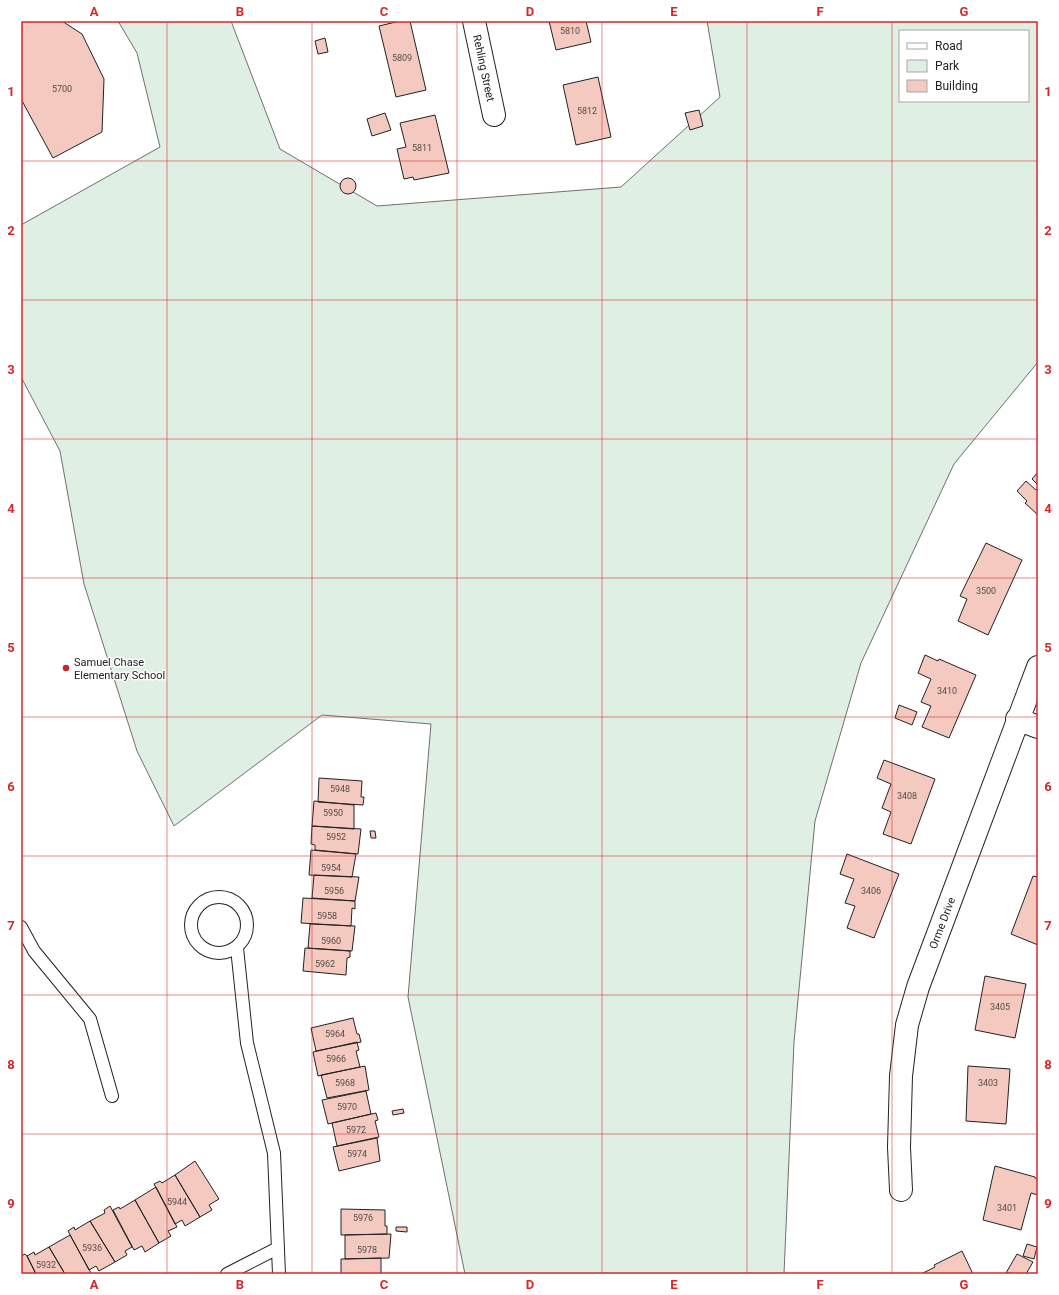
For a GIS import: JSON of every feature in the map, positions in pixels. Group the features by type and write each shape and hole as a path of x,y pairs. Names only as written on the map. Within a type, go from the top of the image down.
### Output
{"street":[{"name":"Rehling Street","path":"474,21 494,115"},
{"name":"Orme Drive","path":"901,1190 901,1076 907,1025 918,987 1001,768 1017,719 1038,667"},
{"path":"1017,719 1038,726"}],"lane":[{"path":"237,948 227,953 215,953 206,950 195,941 191,932 191,918 200,904 208,899 225,897 237,903 243,910 248,924 247,934 237,948 248,1043 274,1153 279,1274"},
{"path":"21,927 34,951 90,1019 112,1096"},
{"path":"227,1274 278,1248"}],"green space":[{"path":"118,21 231,21 280,149 377,206 621,187 720,97 707,21 1038,21 1038,362 954,464 861,663 815,821 794,1042 784,1274 465,1274 408,997 431,724 322,715 174,826 137,751 84,584 60,451 21,377 21,225 160,147 137,53"}],"building":[{"path":"21,21 62,21 82,34 104,79 102,132 53,158 21,99"},
{"path":"400,21 410,21 426,90 396,97 379,26"},
{"path":"549,21 586,21 591,42 556,50"},
{"path":"325,38 328,52 318,54 315,41"},
{"path":"598,77 611,137 576,145 563,85"},
{"path":"699,110 703,126 690,130 685,113"},
{"path":"385,113 391,130 372,136 367,119"},
{"path":"435,115 449,173 414,180 413,177 404,179 397,149 406,147 400,123"},
{"path":"348,178 354,180 356,186 354,192 348,194 342,192 340,186 342,180"},
{"path":"1038,472 1038,485 1032,479"},
{"path":"1026,481 1036,490 1038,488 1038,515 1025,503 1027,501 1017,491"},
{"path":"986,543 1022,560 988,635 958,621 967,599 960,596"},
{"path":"925,655 938,661 939,659 976,675 949,738 922,727 931,706 921,702 931,679 918,673"},
{"path":"899,705 917,712 912,725 895,718"},
{"path":"884,760 935,779 911,844 883,834 891,812 882,808 891,784 877,778"},
{"path":"319,778 362,781 361,797 364,797 363,805 318,802"},
{"path":"314,801 354,805 354,829 312,826"},
{"path":"312,826 361,829 358,854 315,850 315,845 311,844"},
{"path":"370,831 375,831 376,838 371,838"},
{"path":"311,850 356,854 352,877 309,875"},
{"path":"847,854 899,874 874,938 847,928 855,906 845,903 854,879 840,874"},
{"path":"314,875 359,877 355,901 312,898"},
{"path":"1033,876 1038,877 1038,945 1011,934"},
{"path":"303,898 355,901 355,909 352,908 351,926 301,923"},
{"path":"310,924 355,926 352,951 308,948"},
{"path":"305,948 350,951 350,957 347,958 346,975 303,971"},
{"path":"985,976 1026,984 1015,1038 975,1030"},
{"path":"353,1018 357,1034 359,1034 361,1042 316,1051 311,1028"},
{"path":"357,1042 359,1050 356,1051 360,1067 318,1076 313,1052"},
{"path":"365,1066 369,1090 327,1098 321,1075"},
{"path":"968,1066 1010,1069 1006,1124 966,1121"},
{"path":"366,1091 371,1114 328,1124 322,1100"},
{"path":"403,1109 404,1113 393,1115 392,1111"},
{"path":"376,1113 378,1120 375,1121 379,1137 337,1146 332,1123"},
{"path":"377,1138 380,1161 339,1171 333,1147"},
{"path":"195,1161 219,1199 209,1205 212,1210 200,1217 175,1175"},
{"path":"995,1166 1038,1179 1038,1195 1031,1193 1021,1230 983,1220"},
{"path":"175,1175 200,1217 185,1226 182,1220 175,1224 154,1184 160,1181 162,1183"},
{"path":"156,1187 177,1227 168,1231 171,1236 159,1243 135,1200"},
{"path":"135,1200 159,1243 145,1252 142,1246 134,1250 113,1210 119,1207 120,1209"},
{"path":"110,1206 132,1247 125,1251 127,1255 115,1262 90,1221 105,1213 104,1210"},
{"path":"341,1209 385,1210 385,1226 387,1226 387,1234 341,1235"},
{"path":"90,1221 115,1262 99,1271 96,1266 89,1270 68,1231 74,1227 75,1230"},
{"path":"396,1227 407,1227 407,1232 396,1231"},
{"path":"391,1234 389,1258 345,1259 345,1235"},
{"path":"70,1235 91,1273 90,1274 65,1274 49,1247"},
{"path":"1027,1244 1037,1247 1034,1259 1023,1256"},
{"path":"49,1247 65,1274 36,1274 27,1256 34,1252 35,1255"},
{"path":"962,1251 973,1274 921,1274 935,1267 934,1265"},
{"path":"25,1254 36,1274 21,1274 21,1256"},
{"path":"1017,1254 1033,1262 1026,1274 1006,1273"},
{"path":"381,1258 381,1274 341,1274 341,1259"}],"place":[{"name":"Samuel Chase Elementary School","path":"66,668"}]}
